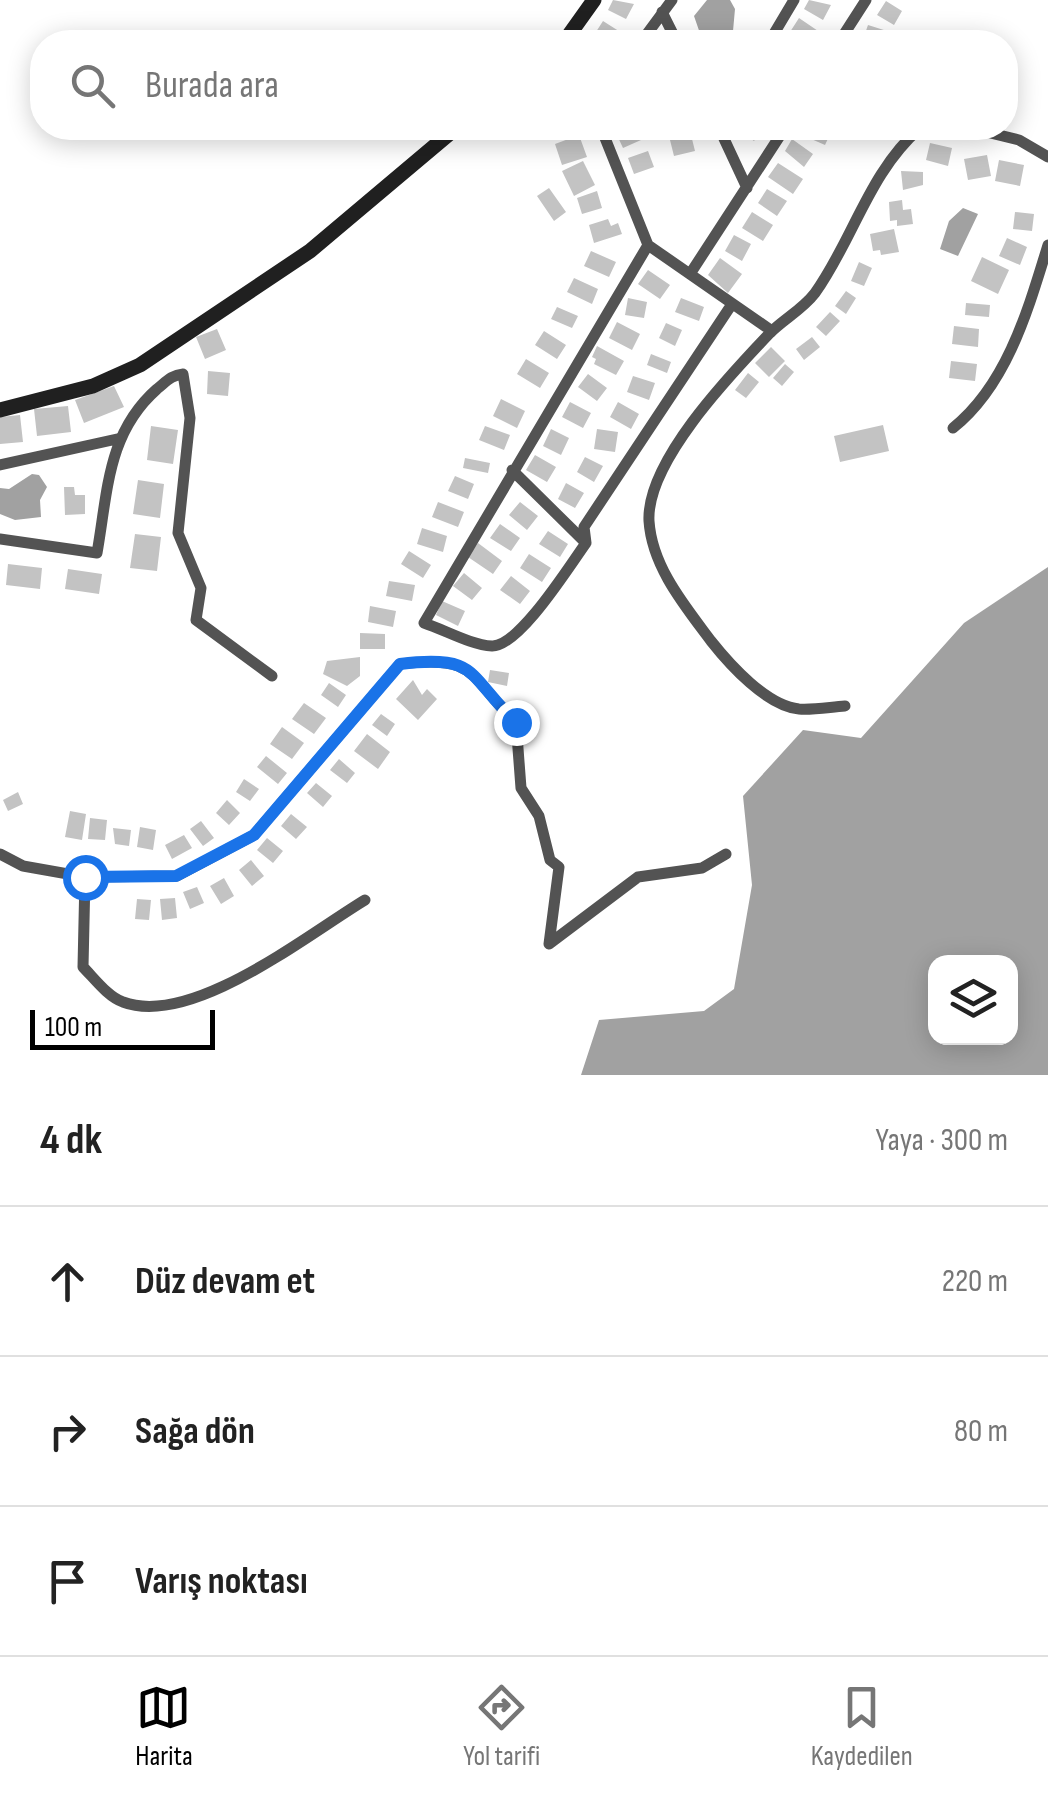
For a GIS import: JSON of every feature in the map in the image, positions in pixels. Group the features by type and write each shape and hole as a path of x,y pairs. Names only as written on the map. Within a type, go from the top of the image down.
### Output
{"main road":[{"path":"573,30 594,0"},
{"path":"0,410 93,386 140,365 310,251 442,140"}],"street":[{"path":"649,30 672,0"},
{"path":"776,30 794,0"},
{"path":"847,30 866,0"},
{"path":"662,12 671,30"},
{"path":"605,140 648,245 772,332"},
{"path":"724,140 746,188"},
{"path":"690,274 777,140"},
{"path":"844,706 796,709 747,682 681,600 660,562 649,522 652,497 666,463 708,402 772,332 814,295 886,166 909,140"},
{"path":"1018,140 1048,157"},
{"path":"648,245 424,624 490,646 504,644 533,615 586,543 584,527 732,304"},
{"path":"953,428 978,408 1006,362 1048,245"},
{"path":"0,539 97,553 117,439 142,403 174,375 183,374 190,418 178,533 201,588 196,620 272,676"},
{"path":"0,464 117,439"},
{"path":"512,470 586,543"},
{"path":"0,871 2,855 23,866 85,877 176,876 254,835 400,664 436,660 475,672 497,704 516,722 521,788 538,816 550,860 560,867 549,944 638,878 702,868 726,854"},
{"path":"85,877 82,967 119,1002 152,1009 203,997 365,900"}],"shaded area":[{"path":"707,0 730,0 735,9 733,30 699,30 694,16"},
{"path":"963,208 978,214 958,256 940,249 949,221"},
{"path":"32,474 39,475 47,487 40,500 41,517 15,520 0,514 0,488 9,489"},
{"path":"1048,567 1048,1075 581,1075 599,1020 704,1011 734,989 752,885 743,796 803,730 861,738 964,623"}],"building":[{"path":"613,0 634,4 626,19 608,10"},
{"path":"809,0 831,5 823,20 804,9"},
{"path":"886,1 902,11 894,25 877,15"},
{"path":"799,18 817,30 791,30"},
{"path":"603,21 617,30 597,30"},
{"path":"581,140 587,157 562,165 555,144"},
{"path":"619,140 641,140 623,148"},
{"path":"670,140 692,140 695,151 674,156"},
{"path":"793,140 813,154 804,167 785,151"},
{"path":"930,143 952,148 948,166 926,160"},
{"path":"648,151 654,167 634,174 628,158"},
{"path":"987,155 991,176 968,180 964,159"},
{"path":"999,160 1024,165 1020,186 995,181"},
{"path":"583,161 595,185 574,196 562,171"},
{"path":"778,163 803,179 793,194 768,177"},
{"path":"901,171 923,172 923,185 903,190"},
{"path":"549,188 566,212 554,221 537,196"},
{"path":"767,189 787,201 777,216 758,203"},
{"path":"597,191 602,208 582,214 577,198"},
{"path":"902,200 903,210 911,209 913,224 897,226 897,220 890,221 889,202"},
{"path":"752,212 773,225 763,241 742,228"},
{"path":"1015,212 1034,214 1032,231 1013,229"},
{"path":"608,219 611,226 618,223 622,234 594,243 589,225"},
{"path":"894,229 899,252 881,255 880,250 873,251 870,234"},
{"path":"734,235 751,244 742,261 725,251"},
{"path":"1007,238 1027,247 1020,265 999,256"},
{"path":"591,251 616,262 609,277 584,266"},
{"path":"982,257 1009,270 998,294 971,281"},
{"path":"720,258 742,274 728,293 708,275"},
{"path":"859,262 872,268 864,286 851,281"},
{"path":"648,270 670,285 660,299 638,284"},
{"path":"574,278 598,289 592,304 567,292"},
{"path":"846,291 856,298 846,314 835,306"},
{"path":"628,298 647,302 644,318 625,315"},
{"path":"681,298 704,307 699,321 675,312"},
{"path":"966,303 990,305 989,317 965,315"},
{"path":"557,307 578,316 572,328 551,319"},
{"path":"830,312 840,321 826,336 816,327"},
{"path":"617,322 640,334 632,350 609,338"},
{"path":"666,323 682,330 675,346 659,338"},
{"path":"954,326 979,329 978,347 952,344"},
{"path":"217,329 226,350 205,359 196,337"},
{"path":"544,331 566,345 557,359 535,345"},
{"path":"812,337 820,347 804,360 796,349"},
{"path":"597,346 624,361 616,375 594,364 596,359 592,357"},
{"path":"771,347 785,361 769,377 755,363"},
{"path":"651,354 671,362 667,373 647,365"},
{"path":"526,359 549,373 540,388 517,374"},
{"path":"951,361 977,364 975,381 949,378"},
{"path":"785,364 794,372 782,386 773,378"},
{"path":"208,371 230,373 228,396 207,394"},
{"path":"748,373 759,382 746,398 735,390"},
{"path":"588,374 607,388 597,401 578,387"},
{"path":"633,376 655,383 649,400 627,392"},
{"path":"114,386 124,407 84,423 75,400"},
{"path":"501,399 525,411 517,428 493,416"},
{"path":"570,402 591,413 583,428 562,417"},
{"path":"618,402 639,414 631,429 610,417"},
{"path":"68,406 71,432 37,436 34,409"},
{"path":"20,415 23,442 0,444 0,417"},
{"path":"883,425 889,451 840,462 834,436"},
{"path":"151,426 178,430 173,464 147,460"},
{"path":"485,426 510,435 504,450 479,440"},
{"path":"551,429 569,438 561,455 543,446"},
{"path":"597,429 618,432 615,452 594,449"},
{"path":"535,455 556,467 547,482 526,470"},
{"path":"585,457 603,466 594,482 577,472"},
{"path":"465,458 490,463 488,473 463,468"},
{"path":"455,476 474,484 468,499 448,491"},
{"path":"138,480 164,484 160,518 133,514"},
{"path":"566,483 584,493 575,508 558,499"},
{"path":"64,487 74,487 75,495 85,495 85,514 65,515"},
{"path":"438,502 464,512 458,527 432,517"},
{"path":"520,502 538,516 527,530 509,515"},
{"path":"500,524 520,538 511,551 490,538"},
{"path":"422,528 447,536 443,552 417,544"},
{"path":"548,531 568,544 560,557 539,544"},
{"path":"135,534 161,537 157,571 130,568"},
{"path":"478,543 502,561 493,574 468,557"},
{"path":"409,551 431,565 423,578 401,564"},
{"path":"529,554 551,568 542,582 520,568"},
{"path":"8,564 42,568 40,589 6,585"},
{"path":"68,569 102,574 99,594 65,589"},
{"path":"464,573 482,588 472,600 453,586"},
{"path":"511,576 530,591 520,604 500,590"},
{"path":"389,581 415,585 412,601 386,596"},
{"path":"442,601 465,611 458,626 436,615"},
{"path":"370,606 396,611 393,627 368,622"},
{"path":"360,633 385,634 385,649 360,649"},
{"path":"360,657 360,676 347,686 323,674 327,661"},
{"path":"490,670 509,673 507,686 488,682"},
{"path":"413,680 422,695 427,689 437,699 418,720 396,699"},
{"path":"329,683 346,695 338,707 321,695"},
{"path":"304,703 326,718 314,734 292,719"},
{"path":"381,714 395,724 387,736 372,725"},
{"path":"282,727 304,743 292,759 270,744"},
{"path":"367,734 390,752 378,769 354,751"},
{"path":"266,756 287,773 278,784 257,767"},
{"path":"339,759 355,773 347,783 330,770"},
{"path":"244,779 259,789 250,801 236,792"},
{"path":"316,783 332,796 323,807 307,793"},
{"path":"18,792 23,804 8,811 3,800"},
{"path":"227,800 240,813 229,825 216,813"},
{"path":"70,811 86,814 82,840 65,837"},
{"path":"291,814 307,827 296,839 281,826"},
{"path":"90,818 107,820 105,840 88,839"},
{"path":"201,821 214,838 203,846 190,829"},
{"path":"140,827 156,830 153,850 137,847"},
{"path":"113,828 131,830 129,846 115,844"},
{"path":"184,835 192,848 172,859 165,845"},
{"path":"267,838 283,851 273,863 257,850"},
{"path":"251,860 264,876 252,886 239,870"},
{"path":"224,878 234,896 221,904 210,886"},
{"path":"197,887 204,903 190,909 183,892"},
{"path":"175,898 177,918 162,920 160,899"},
{"path":"137,899 151,900 149,920 135,919"}],"route":[{"path":"85,877 176,876 254,835 400,664 436,660 475,672 497,704 516,722"}]}
